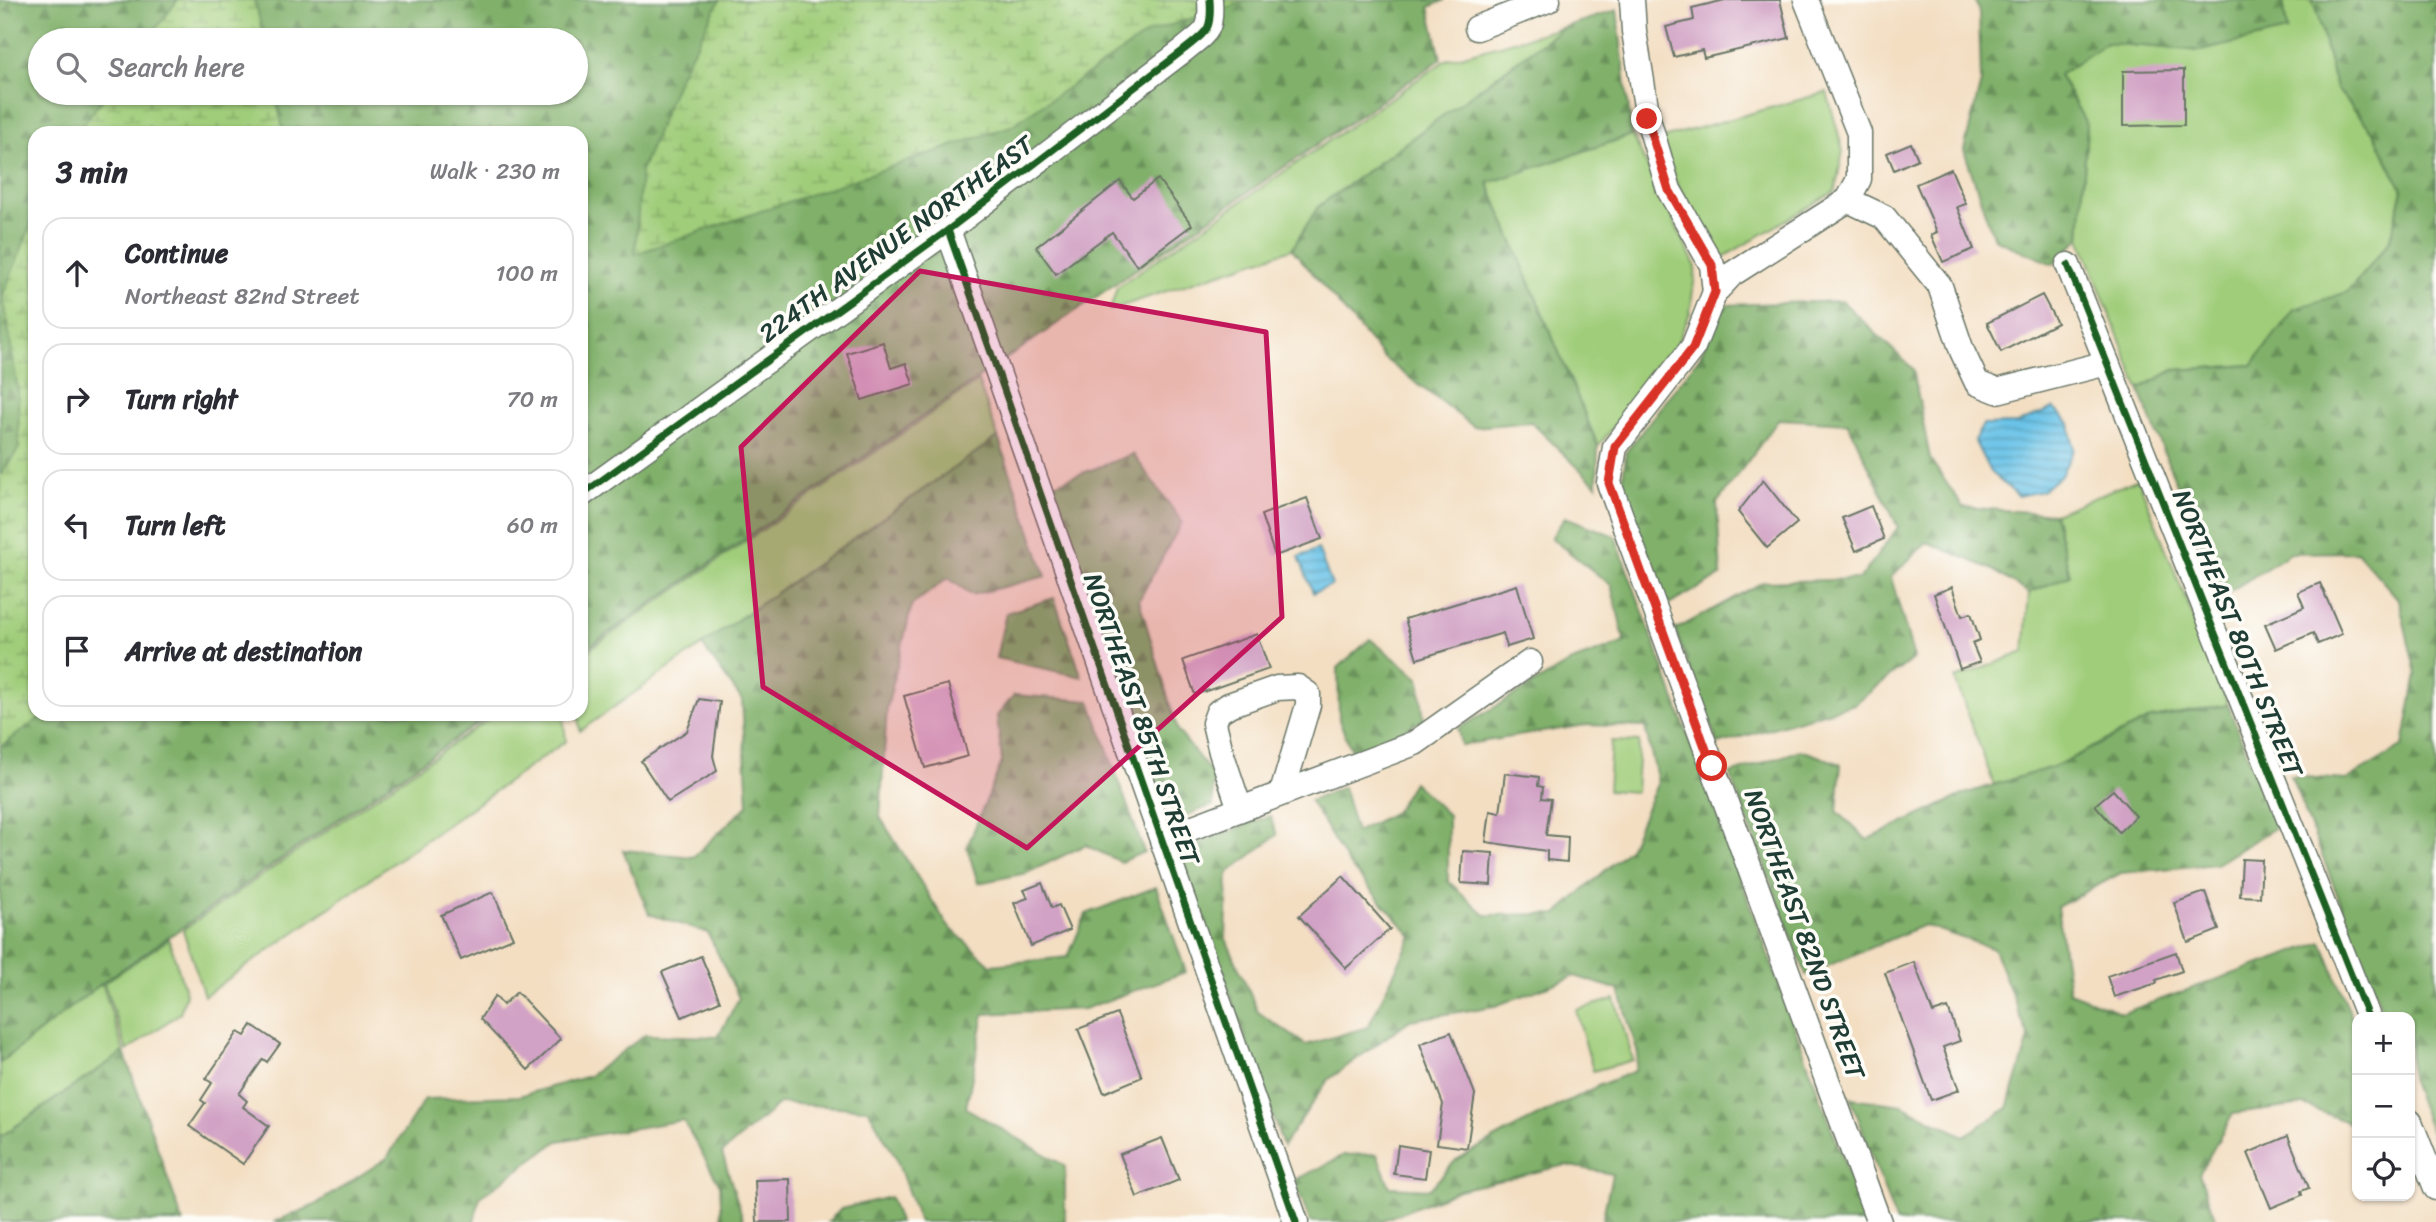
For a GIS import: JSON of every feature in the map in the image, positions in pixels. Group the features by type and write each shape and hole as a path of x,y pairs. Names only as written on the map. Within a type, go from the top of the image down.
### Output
{"street":[{"name":"224TH AVENUE NORTHEAST","path":"588,490 948,230 1208,30 1210,0"},
{"path":"1477,28 1548,0"},
{"path":"1632,0 1647,119 1669,190 1712,265 1715,292"},
{"path":"1715,292 1732,274 1848,200 1859,179 1859,133 1806,0"},
{"path":"1848,200 1884,216 1940,286 1962,351 1977,383 1997,391 2107,363"},
{"name":"NORTHEAST 85TH STREET","path":"948,230 1296,1222"},
{"name":"NORTHEAST 80TH STREET","path":"2068,265 2366,1012"},
{"name":"NORTHEAST 82ND STREET","path":"1715,292 1693,348 1615,447 1609,483 1879,1222"},
{"path":"1162,839 1415,743 1530,662"},
{"path":"1240,809 1214,723 1218,712 1229,705 1277,688 1298,687 1308,694 1308,705 1282,793"},
{"path":"2415,1135 2436,1188"}],"highlighted area":[{"path":"920,271 1266,332 1282,617 1027,848 763,687 741,447"}],"green space":[{"path":"0,0 1445,0 1429,7 1441,59 588,647 588,126 28,126 28,721 481,721 102,983 0,1063 0,747 15,736 0,691"},
{"path":"178,0 255,0 261,28 156,28"},
{"path":"720,0 1250,0 1150,32 1011,126 635,254 641,171 679,77"},
{"path":"1975,0 2283,0 2287,31 2201,51 2106,43 2059,75 2087,125 2080,238 2053,264 1994,239 1964,150 1981,82 1979,13"},
{"path":"2283,0 2312,0 2336,88 2374,133 2403,191 2389,242 2348,292 2294,310 2252,365 2174,370 2139,389 2080,238 2087,125 2059,75 2106,43 2201,51 2287,30"},
{"path":"2312,0 2436,0 2436,1146 2415,1092 2415,1012 2383,1012 2291,776 2346,780 2403,746 2416,674 2399,600 2357,552 2291,553 2221,597 2139,389 2174,370 2252,365 2294,309 2348,292 2389,242 2403,191 2374,133 2336,88"},
{"path":"1617,10 1632,135 1488,183 1598,446 1597,486 1531,422 1474,427 1385,359 1292,249 1318,207 1564,27"},
{"path":"1564,27 1318,207 1292,249 1110,310 1117,287 1446,60"},
{"path":"1827,92 1843,151 1835,191 1720,259 1675,180 1663,138"},
{"path":"98,105 278,105 282,126 82,126"},
{"path":"1632,135 1696,267 1690,313 1671,358 1598,446 1488,183"},
{"path":"28,232 28,721 35,721 0,747 0,476 19,448 18,391 3,295"},
{"path":"1842,301 1913,369 1930,459 1963,507 2054,514 2070,575 2029,593 1991,569 1927,542 1891,577 1914,658 1854,704 1718,744 1675,630 1763,582 1860,579 1898,527 1848,423 1779,419 1717,503 1721,576 1666,606 1622,490 1626,452 1700,356 1724,305"},
{"path":"978,381 998,437 580,731 579,721 588,721 588,650"},
{"path":"998,437 1046,576 972,595 948,578 912,605 887,708 880,817 948,926 991,965 1068,957 1086,914 1156,887 1186,972 1084,1009 984,1014 966,1108 1065,1166 1065,1222 919,1222 896,1158 868,1109 780,1103 722,1153 744,1222 722,1222 720,1185 683,1120 558,1141 480,1197 474,1222 274,1222 313,1206 387,1158 425,1099 519,1096 589,1076 645,1035 718,1037 739,998 708,933 649,914 623,850 693,857 748,805 742,700 702,645"},
{"path":"1133,454 1182,522 1139,600 1178,731 1213,775 1213,805 1185,816 1162,802 1051,485"},
{"path":"2138,479 2228,705 2151,718 2056,766 1994,785 1955,679 2024,652 2029,593 2070,575 2054,514"},
{"path":"1565,517 1615,536 1866,1222 1602,1222 1612,1174 1566,1165 1459,1190 1382,1222 1310,1222 1295,1180 1344,1155 1377,1154 1390,1187 1430,1189 1456,1160 1600,1085 1635,1071 1638,1054 1619,990 1575,976 1495,1006 1410,1020 1328,1080 1283,1146 1185,865 1196,844 1270,816 1277,835 1228,873 1226,939 1258,1012 1306,1045 1368,1027 1412,936 1348,864 1310,801 1343,787 1356,832 1395,812 1413,782 1448,815 1448,881 1485,915 1557,914 1629,849 1658,782 1645,727 1586,725 1461,745 1458,729 1572,661 1625,642 1611,585 1551,538"},
{"path":"1054,598 1082,677 996,658 1006,613"},
{"path":"1370,639 1419,678 1424,720 1353,754 1339,720 1338,668"},
{"path":"1014,695 1090,701 1144,852 1121,862 1085,845 1027,873 978,883 967,847 1002,762 997,716"},
{"path":"2228,705 2276,827 2216,864 2121,873 2057,907 2069,992 2123,1013 2322,942 2352,1018 2352,1124 2304,1105 2233,1114 2199,1174 2217,1222 1896,1222 1851,1098 1902,1105 1964,1136 2008,1108 2029,1038 1994,949 1924,925 1806,975 1730,774 1801,750 1841,764 1837,811 1867,840 1967,793 2056,766 2151,718"},
{"path":"486,721 564,721 566,741 204,996 183,930"},
{"path":"1611,741 1639,742 1636,792 1608,790"},
{"path":"169,939 186,994 180,1013 127,1051 104,983"},
{"path":"102,983 124,1052 0,1137 0,1063"},
{"path":"1615,999 1633,1060 1593,1071 1576,1010"},
{"path":"124,1052 183,1222 0,1222 0,1137"},
{"path":"890,1197 899,1222 828,1222 841,1209"}],"water":[{"path":"2053,408 2070,423 2074,449 2061,475 2042,491 2018,496 1990,472 1974,440 1983,425 2016,424"},
{"path":"1318,549 1332,585 1313,593 1299,557"}],"building":[{"path":"1725,0 1780,0 1789,38 1704,58 1702,50 1674,57 1666,27 1694,20 1692,8"},
{"path":"2184,70 2184,125 2123,126 2123,71"},
{"path":"1911,143 1918,159 1894,170 1887,153"},
{"path":"1951,169 1966,204 1957,207 1974,249 1943,262 1931,235 1937,232 1916,184"},
{"path":"1158,179 1192,225 1137,266 1112,232 1056,274 1036,247 1120,181 1133,198"},
{"path":"2042,295 2057,323 2001,352 1987,323"},
{"path":"883,342 891,368 906,363 913,384 862,400 847,353"},
{"path":"1763,480 1797,523 1767,548 1738,512"},
{"path":"1307,498 1322,539 1275,556 1261,515"},
{"path":"1871,506 1884,539 1856,551 1842,518"},
{"path":"2320,583 2342,634 2318,644 2313,633 2276,649 2265,624 2304,607 2298,592"},
{"path":"1517,585 1533,639 1507,647 1503,633 1417,659 1405,619"},
{"path":"1952,587 1962,616 1971,613 1980,640 1972,643 1980,662 1960,669 1934,594"},
{"path":"1257,634 1269,669 1195,695 1183,660"},
{"path":"948,684 968,756 925,768 904,696"},
{"path":"699,699 720,702 713,756 717,771 668,802 641,761 687,731"},
{"path":"1505,773 1539,777 1538,786 1543,787 1542,798 1551,799 1546,835 1568,837 1567,862 1547,860 1547,851 1486,842 1490,811 1500,813"},
{"path":"2113,790 2136,816 2119,832 2095,805"},
{"path":"1463,851 1493,853 1491,885 1461,883"},
{"path":"2242,859 2262,860 2260,897 2240,896"},
{"path":"1343,876 1390,929 1346,968 1299,916"},
{"path":"1042,883 1052,908 1059,905 1070,930 1031,946 1014,903 1028,898 1024,890"},
{"path":"493,892 513,938 461,960 441,915"},
{"path":"2205,892 2219,930 2188,942 2174,903"},
{"path":"2176,952 2182,971 2156,980 2157,983 2114,997 2107,976"},
{"path":"701,956 720,1001 682,1017 662,972"},
{"path":"1914,962 1933,1013 1948,1008 1960,1041 1943,1047 1959,1090 1931,1100 1885,973"},
{"path":"517,992 561,1039 528,1070 480,1019 495,996 503,1005"},
{"path":"1117,1014 1142,1077 1104,1093 1078,1029"},
{"path":"252,1025 280,1044 267,1062 263,1059 239,1094 247,1101 243,1107 269,1126 243,1164 189,1126 205,1103 201,1100 212,1083 206,1079 238,1032 245,1036"},
{"path":"1451,1032 1475,1094 1467,1148 1437,1144 1443,1104 1420,1044"},
{"path":"2288,1136 2309,1188 2301,1191 2302,1195 2271,1208 2248,1153"},
{"path":"1162,1138 1179,1180 1137,1197 1120,1154"},
{"path":"1398,1145 1429,1150 1425,1178 1394,1174"},
{"path":"790,1179 791,1222 757,1222 755,1180"}],"cycle path":[{"path":"588,490 948,230 1185,49 1209,24 1210,0"},
{"path":"948,230 1296,1222"},
{"path":"2068,265 2366,1012"}],"route":[{"path":"1647,119 1669,190 1712,265 1715,292 1693,348 1615,447 1609,483 1712,766"}]}
